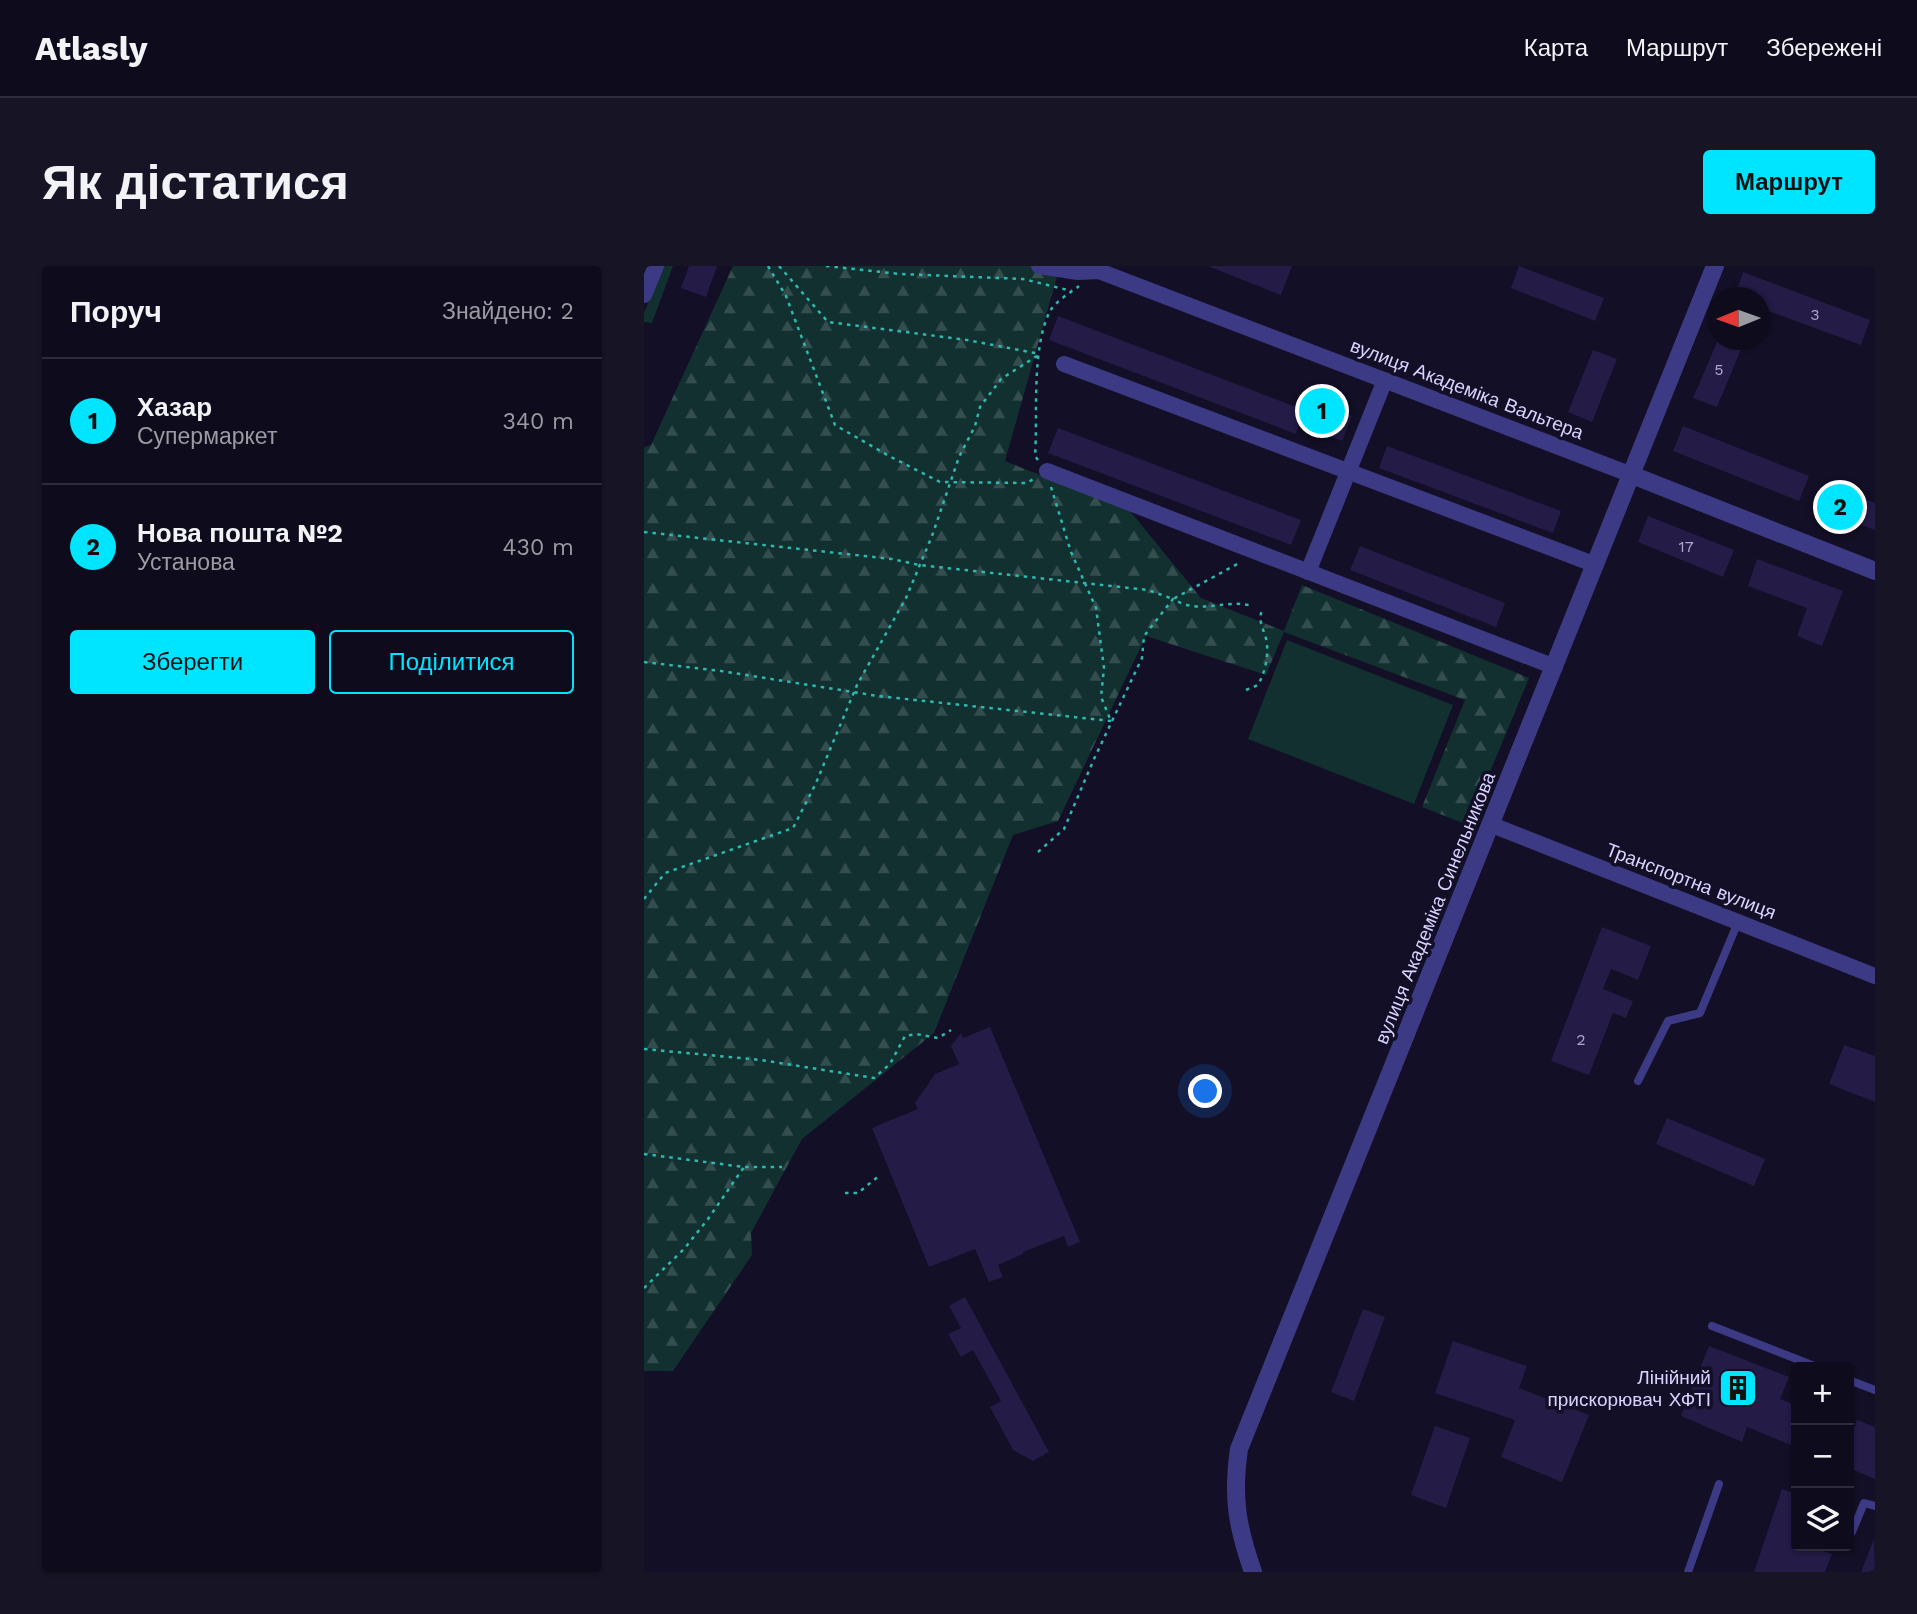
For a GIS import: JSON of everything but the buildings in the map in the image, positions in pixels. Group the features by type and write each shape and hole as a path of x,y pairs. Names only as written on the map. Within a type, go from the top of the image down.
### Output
{"street":[{"path":"644,295 656,266"},
{"name":"вулиця Академіка Вальтера","path":"1039,266 1078,272 1099,271 1632,475 1875,572"},
{"name":"вулиця Академіка Синельникова","path":"1253,1572 1236,1512 1235,1480 1239,1449 1715,266"},
{"path":"1065,364 1596,565"},
{"path":"1308,572 1385,380"},
{"path":"1047,471 1555,667"},
{"name":"Транспортна вулиця","path":"1492,825 1875,976"}],"lane":[{"path":"1638,1081 1668,1021 1700,1013 1738,922"},
{"path":"1712,1326 1804,1362"},
{"path":"1854,1382 1875,1390"},
{"path":"1688,1572 1719,1484"},
{"path":"1854,1527 1864,1503 1875,1506"}],"path":[{"path":"768,266 786,296 835,425 940,482 1027,483 1047,471"},
{"path":"644,899 665,873 793,828 816,783 854,692 906,598 959,457 975,426 981,407 1000,379 1040,354 967,340 828,322 779,266"},
{"path":"827,266 900,274 1023,279 1072,291"},
{"path":"644,532 1149,590 1183,605 1209,608 1239,602 1252,606"},
{"path":"1038,852 1064,829 1142,658 1144,636 1172,599 1240,562 1272,558"},
{"path":"1246,690 1258,685 1266,670 1267,642 1259,617 1262,610"},
{"path":"644,662 854,692 1111,721"},
{"path":"644,1049 761,1060 874,1078 890,1064 905,1036 916,1034 938,1038 951,1030"},
{"path":"644,1154 744,1167 782,1167"},
{"path":"644,1288 684,1249 744,1167"},
{"path":"845,1193 858,1193 880,1174"}],"green space":[{"path":"663,266 673,266 652,323 644,322 644,313"},
{"path":"733,266 1073,266 1058,273 1005,461 1130,511 1201,598 1284,631 1302,585 1529,678 1468,825 1422,807 1465,700 1284,632 1266,675 1146,636 1058,821 1013,835 934,1033 802,1139 751,1233 752,1255 673,1371 644,1371 644,447 651,445"},
{"path":"1287,640 1453,705 1414,804 1248,739"}],"place":[{"name":"Хазар","path":"1322,411"},
{"name":"Нова пошта №2","path":"1840,507"},
{"name":"Лінійний прискорювач ХФТІ","path":"1738,1388"}]}
